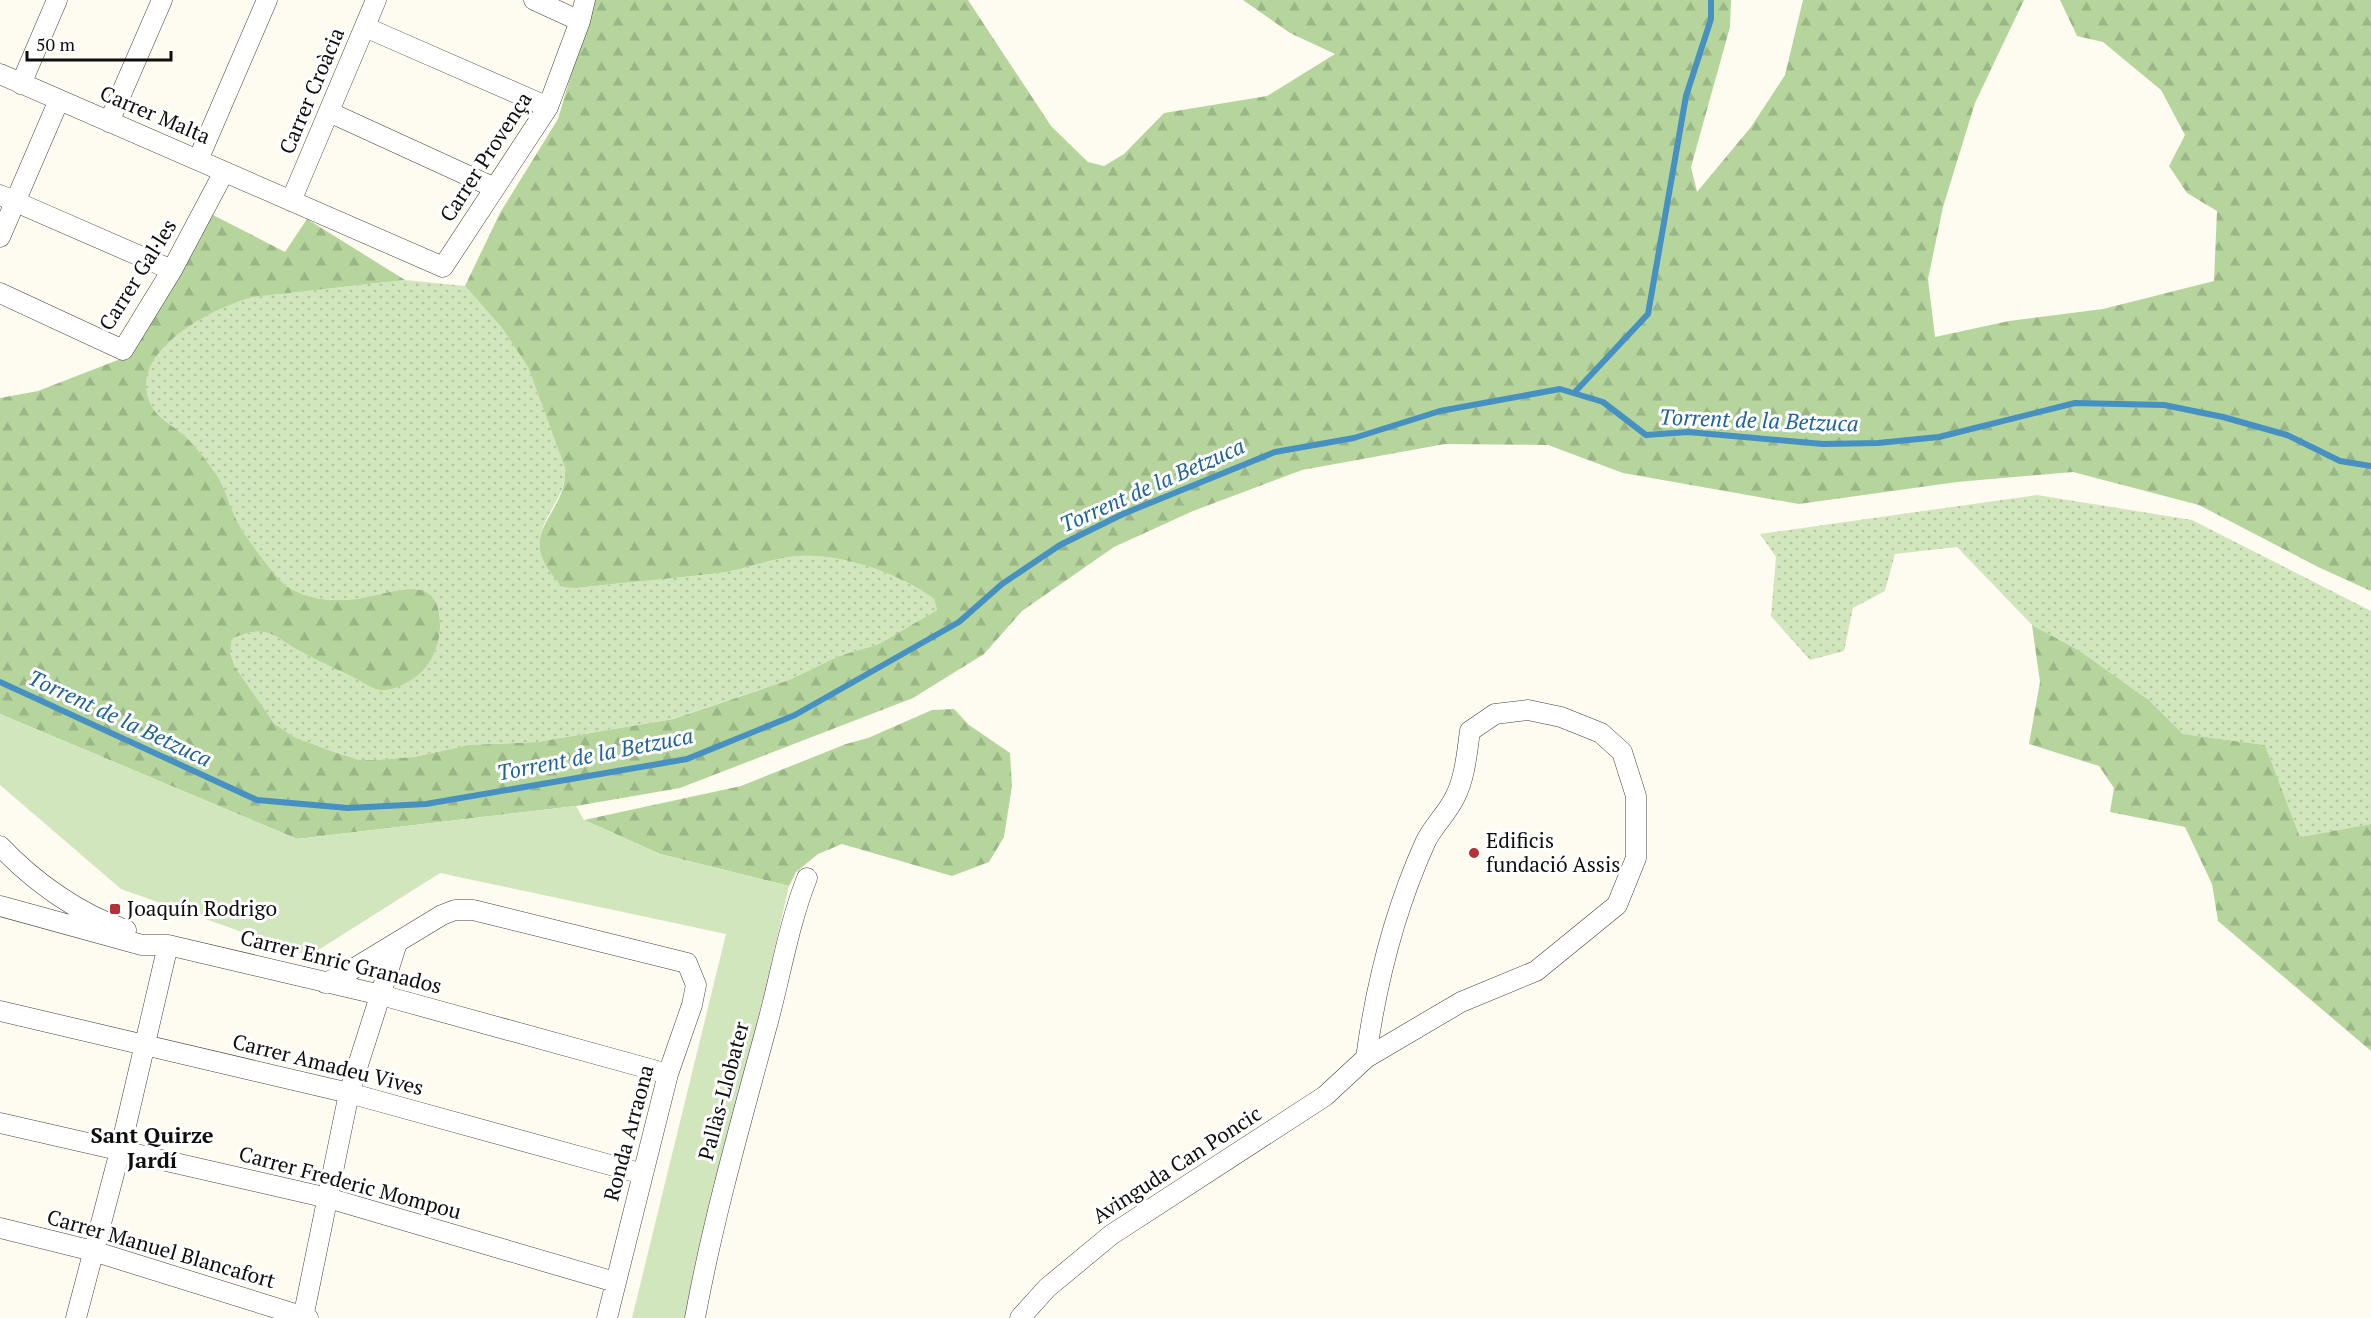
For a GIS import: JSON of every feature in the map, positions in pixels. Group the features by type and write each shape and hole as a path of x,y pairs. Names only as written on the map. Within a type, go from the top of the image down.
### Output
{"street":[{"path":"21,84 57,0"},
{"path":"109,122 162,0"},
{"path":"198,160 267,0"},
{"path":"534,0 580,21"},
{"name":"Carrer Provença","path":"443,267 548,107 580,21 585,0"},
{"name":"Carrer Croàcia","path":"291,201 365,27 372,1"},
{"path":"365,27 548,107"},
{"name":"Carrer Malta","path":"0,74 443,267"},
{"path":"0,237 8,198 59,100"},
{"path":"329,111 495,188"},
{"name":"Carrer Gal·les","path":"0,293 123,350 172,270 224,172"},
{"path":"8,198 172,270"},
{"name":"Avinguda Can Poncic","path":"1020,1318 1047,1288 1111,1235 1325,1096 1366,1058 1461,1002 1536,971 1617,905 1636,858 1636,796 1622,752 1600,733 1561,717 1528,710 1495,714 1470,731 1466,760 1455,796 1425,842 1390,934 1374,998 1366,1058"},
{"path":"0,846 37,879 70,903 117,927 168,945 120,1151 76,1318"},
{"name":"Pallàs-Llobater","path":"695,1318 735,1137 771,1012 794,916 807,878"},
{"name":"Carrer Enric Granados","path":"0,906 142,945 168,945 381,995 668,1074"},
{"name":"Ronda Arraona","path":"397,943 442,915 456,910 473,910 687,963 696,985 668,1074 607,1318"},
{"path":"325,983 397,943"},
{"path":"305,1318 349,1093 397,943"},
{"name":"Carrer Amadeu Vives","path":"0,1011 349,1093 643,1174"},
{"name":"Carrer Frederic Mompou","path":"0,1123 328,1198 615,1282"},
{"name":"Carrer Manuel Blancafort","path":"0,1228 93,1251 305,1318"}],"green space":[{"path":"593,0 968,0 1051,126 1088,162 1104,166 1124,154 1164,113 1267,96 1335,54 1290,33 1243,0 1731,0 1730,27 1691,167 1697,192 1751,127 1785,75 1803,0 2024,0 1975,103 1943,207 1928,279 1935,337 2009,321 2103,309 2214,281 2217,211 2187,193 2169,166 2185,135 2161,90 2103,42 2077,36 2060,0 2371,0 2371,591 2318,567 2199,505 2073,472 1957,482 1799,504 1623,473 1548,445 1445,444 1302,470 1193,511 1114,547 1022,611 984,654 913,698 680,788 576,806 297,839 0,714 0,398 38,391 128,356 213,215 285,252 307,219 405,280 254,297 237,302 198,320 179,333 163,348 151,364 146,382 151,406 159,416 184,435 206,461 221,482 236,519 245,534 278,578 286,585 306,595 329,600 362,598 403,589 426,592 434,599 439,611 440,629 433,655 417,676 402,685 386,690 372,688 271,634 251,632 232,639 230,653 235,667 274,723 294,737 360,760 373,760 414,757 468,745 537,742 673,719 789,680 839,656 879,644 937,610 934,599 905,581 870,567 816,556 780,559 719,573 577,588 563,587 547,568 541,552 540,538 564,485 565,468 528,367 502,328 465,286 500,213 558,119"},
{"path":"405,280 465,286 502,328 528,367 565,468 562,488 545,522 540,541 577,588 719,573 780,559 816,556 870,567 905,581 934,599 937,610 879,644 839,656 789,680 672,719 537,742 468,745 414,757 373,760 360,760 294,737 274,723 235,667 230,653 232,639 251,632 271,634 372,688 391,689 416,676 426,667 433,655 440,629 439,611 434,599 426,592 403,589 362,598 329,600 306,595 286,585 255,550 236,519 221,482 206,461 184,435 159,416 151,406 145,382 151,364 163,348 179,333 219,309 254,297"},
{"path":"2037,495 2192,520 2371,611 2371,824 2300,837 2265,745 2183,734 2150,701 2080,651 2032,625 1957,547 1895,554 1885,591 1853,608 1844,651 1810,660 1771,616 1776,557 1760,534"},
{"path":"2032,625 2080,651 2150,701 2183,734 2265,745 2300,837 2371,824 2371,1051 2218,921 2212,884 2185,827 2110,812 2114,788 2099,766 2029,744 2040,682"},
{"path":"954,709 969,725 1010,753 1012,786 1004,837 989,862 952,876 842,844 818,854 796,872 789,886 660,854 584,820 741,786 846,744 868,738 932,710"},
{"path":"0,714 297,839 576,806 584,820 660,854 789,886 689,1318 632,1318 726,934 440,873 309,956 121,889 0,785"}],"waterway":[{"path":"1574,393 1648,314 1686,96 1711,19 1711,0"},
{"name":"Torrent de la Betzuca","path":"0,682 257,800 348,808 426,804 687,759 795,715 959,622 1002,584 1060,545 1123,514 1275,452 1354,438 1440,411 1560,389 1603,402 1646,435 1688,432 1823,444 1878,443 1939,437 2075,403 2164,405 2223,417 2287,435 2340,461 2371,466"}],"place":[{"name":"Edificis fundació Assis","path":"1474,853"},
{"name":"Joaquín Rodrigo","path":"115,909"}],"district":[{"name":"Sant Quirze Jardí","path":"152,1148"}]}
